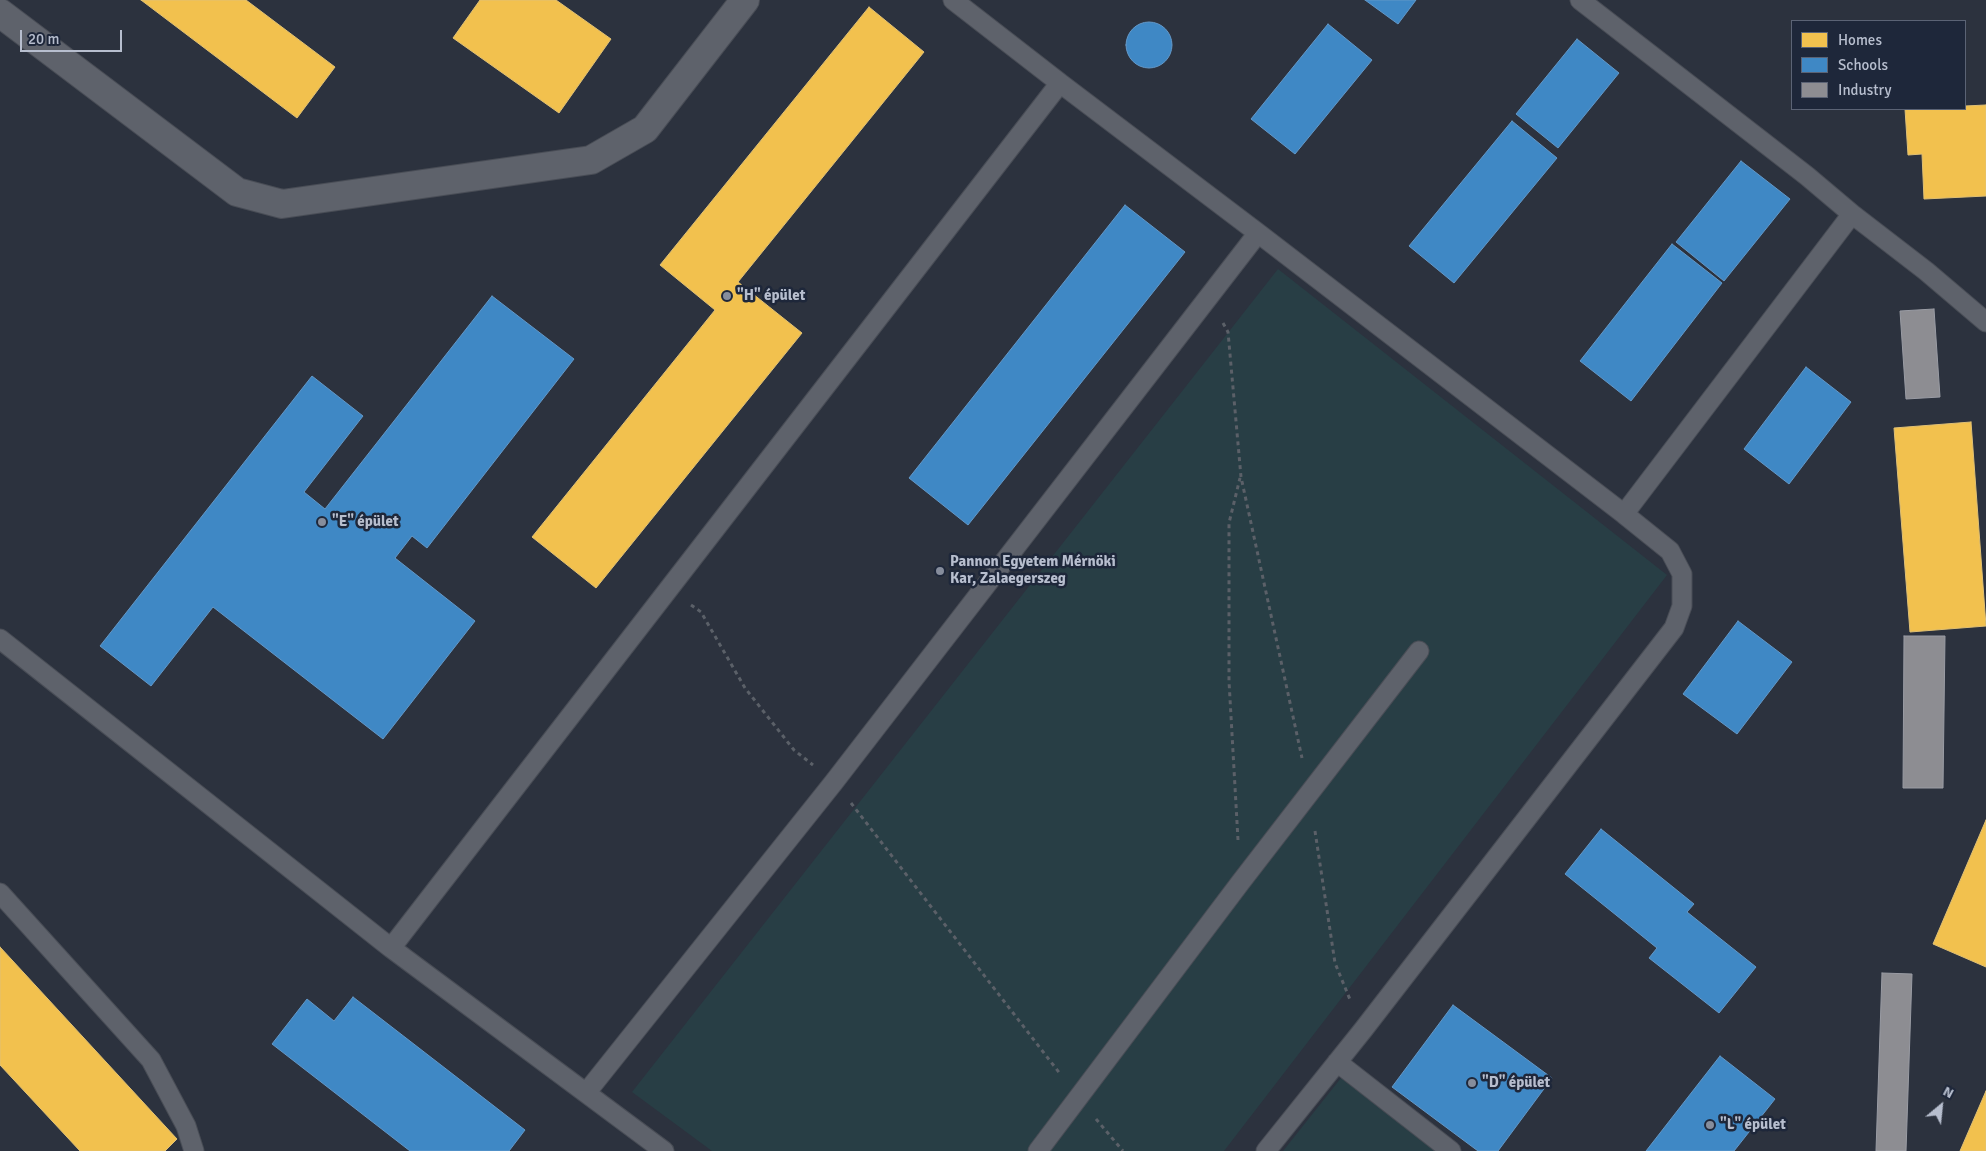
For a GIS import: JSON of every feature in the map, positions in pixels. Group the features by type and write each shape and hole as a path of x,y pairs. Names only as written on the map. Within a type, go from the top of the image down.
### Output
{"street":[{"path":"0,14 237,192 282,204 591,160 645,129 745,0"}],"lane":[{"path":"953,0 1624,514 1670,551 1682,574 1682,606 1674,628 1363,1030 1266,1151"},
{"path":"1580,0 1799,170 1926,271 1986,322"},
{"path":"391,948 1060,83"},
{"path":"1624,514 1852,214"},
{"path":"586,1093 834,782 1258,233"},
{"path":"0,639 391,948 664,1151"},
{"path":"1038,1151 1240,883 1419,651"},
{"path":"0,893 151,1060 186,1126 194,1151"},
{"path":"1337,1062 1451,1151"}],"path":[{"path":"1228,332 1240,477 1309,794 1335,964 1363,1030"},
{"path":"1240,477 1229,523 1229,681 1240,883"},
{"path":"692,605 701,612 745,688 794,750"},
{"path":"834,782 1078,1097 1123,1151"}],"shaded area":[{"path":"1278,269 1667,575 1224,1151 712,1151 632,1092"},
{"path":"1341,1078 1436,1151 1283,1151"}],"building: Homes":[{"path":"141,0 246,0 335,67 297,118"},
{"path":"480,0 556,0 611,39 559,113 453,38"},
{"name":"\"H\" épület","path":"869,7 924,52 738,282 802,333 596,588 532,537 715,310 660,265"},
{"path":"1986,105 1986,196 1924,199 1922,154 1908,155 1905,110 1966,110 1966,106"},
{"path":"1971,422 1986,626 1910,632 1894,428"},
{"path":"1986,820 1986,967 1933,944"},
{"path":"0,947 177,1139 165,1151 80,1151 0,1065"},
{"path":"1986,1091 1986,1151 1960,1151"}],"building: Schools":[{"path":"1365,0 1416,0 1398,24"},
{"path":"1145,22 1153,22 1162,26 1168,32 1172,45 1168,58 1162,64 1153,68 1145,68 1136,64 1130,58 1126,49 1126,41 1130,32 1136,26"},
{"path":"1328,24 1372,60 1295,154 1251,119"},
{"path":"1577,39 1619,73 1558,148 1516,114"},
{"path":"1512,121 1557,158 1454,283 1409,246"},
{"path":"1741,161 1790,199 1724,281 1676,242"},
{"path":"1125,205 1185,252 968,525 909,478"},
{"path":"1672,244 1722,283 1631,401 1580,361"},
{"name":"\"E\" épület","path":"492,296 574,359 427,548 412,536 395,558 475,621 383,739 213,607 151,686 100,646 312,376 363,416 304,492 325,509"},
{"path":"1806,367 1851,402 1789,484 1744,449"},
{"path":"1738,621 1792,662 1737,734 1683,694"},
{"path":"1601,829 1694,904 1687,912 1756,967 1719,1013 1649,958 1657,948 1565,874"},
{"path":"353,997 525,1130 509,1151 410,1151 272,1044 307,999 334,1021"},
{"name":"\"D\" épület","path":"1453,1005 1552,1078 1498,1151 1478,1151 1392,1087"},
{"name":"\"L\" épület","path":"1720,1056 1775,1099 1734,1151 1646,1151"}],"building: Industry":[{"path":"1934,309 1940,397 1906,399 1900,311"},
{"path":"1904,636 1945,636 1943,788 1903,788"},
{"path":"1882,973 1912,974 1906,1151 1876,1151"}],"place":[{"name":"\"H\" épület","path":"727,296"},
{"name":"\"E\" épület","path":"322,522"},
{"name":"Pannon Egyetem Mérnöki Kar, Zalaegerszeg","path":"940,571"},
{"name":"\"D\" épület","path":"1472,1083"},
{"name":"\"L\" épület","path":"1710,1125"}]}
